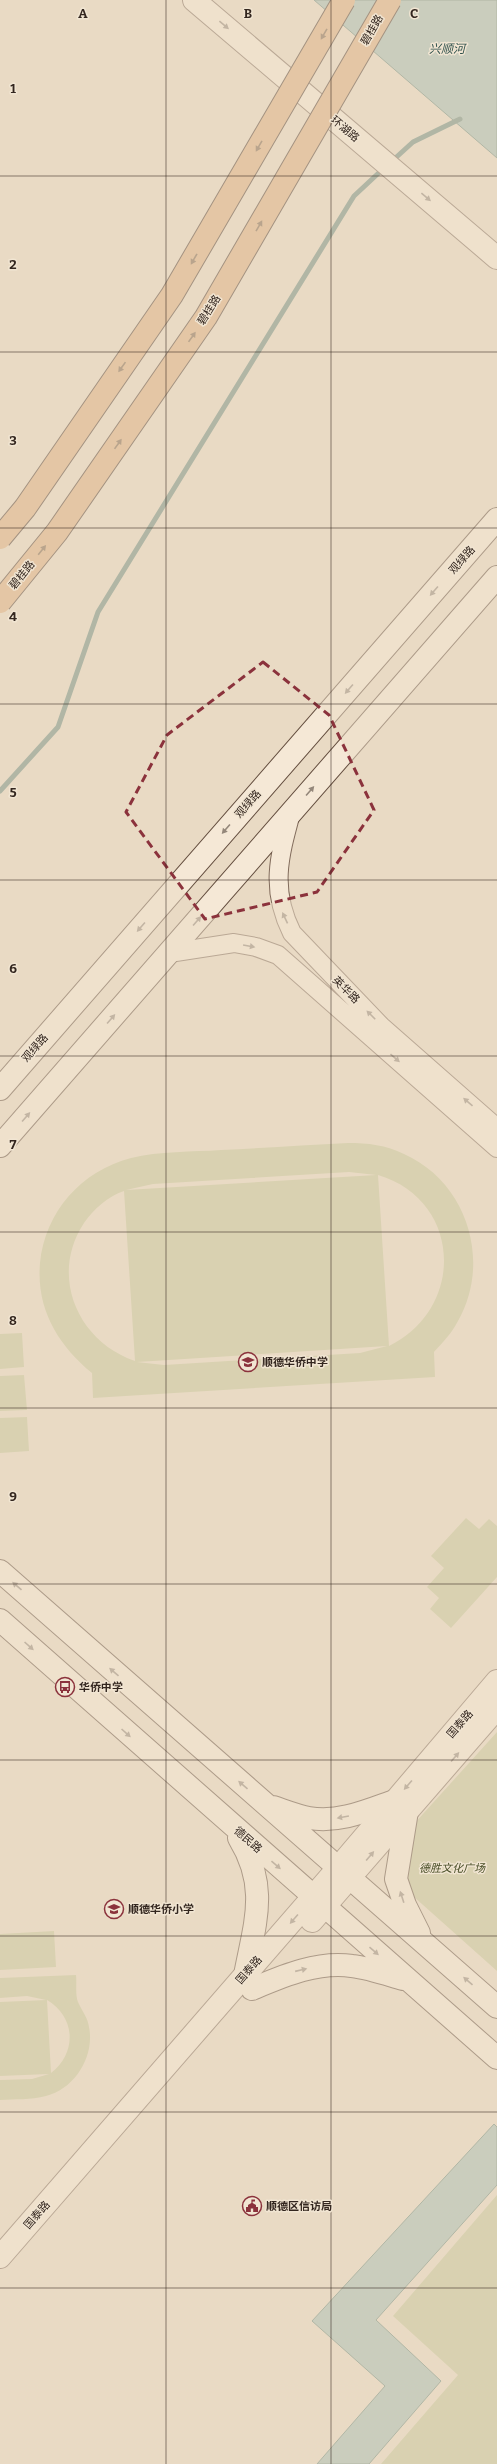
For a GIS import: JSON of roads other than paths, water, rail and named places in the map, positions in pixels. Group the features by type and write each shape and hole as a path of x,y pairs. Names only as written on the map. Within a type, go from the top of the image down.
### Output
{"highway":[{"path":"0,538 25,508 172,295 344,0"},
{"name":"碧桂路","path":"0,602 57,532 206,317 390,0"}],"main road":[{"name":"环湖路","path":"194,0 497,258"},
{"name":"观绿路","path":"0,1089 497,519"},
{"path":"0,1146 497,577"},
{"path":"0,1571 266,1806 497,2007"},
{"name":"德民路","path":"0,1620 232,1827 497,2058"},
{"name":"国泰路","path":"0,2272 249,1982 344,1874 400,1806 497,1681"},
{"name":"国泰路","path":"400,1806 497,1708"},
{"path":"266,1806 309,1818 335,1819 400,1806 396,1879 405,1905 426,1945"},
{"path":"232,1827 249,1854 258,1888 249,1982 326,1966 351,1966 407,1980"},
{"name":"国泰路","path":"0,2257 249,1982"}],"street":[{"name":"英华路","path":"291,812 278,868 278,892 282,914 292,933 381,1026 497,1128"},
{"name":"英华路","path":"169,953 234,943 256,947 278,955 497,1148"}],"water":[{"name":"兴顺河","path":"314,0 497,0 497,158"},
{"path":"494,2124 497,2127 497,2185 376,2320 441,2381 369,2464 317,2464 385,2386 312,2321"}],"waterway":[{"path":"391,162 413,142 460,119"},
{"path":"0,791 58,727 98,612 354,196 384,168"}],"place":[{"name":"顺德华侨中学","path":"248,1362"},
{"name":"华侨中学","path":"65,1687"},
{"name":"顺德华侨小学","path":"114,1909"},
{"name":"顺德区信访局","path":"252,2206"}],"park label":[{"name":"德胜文化广场","path":"452,1868"}]}
